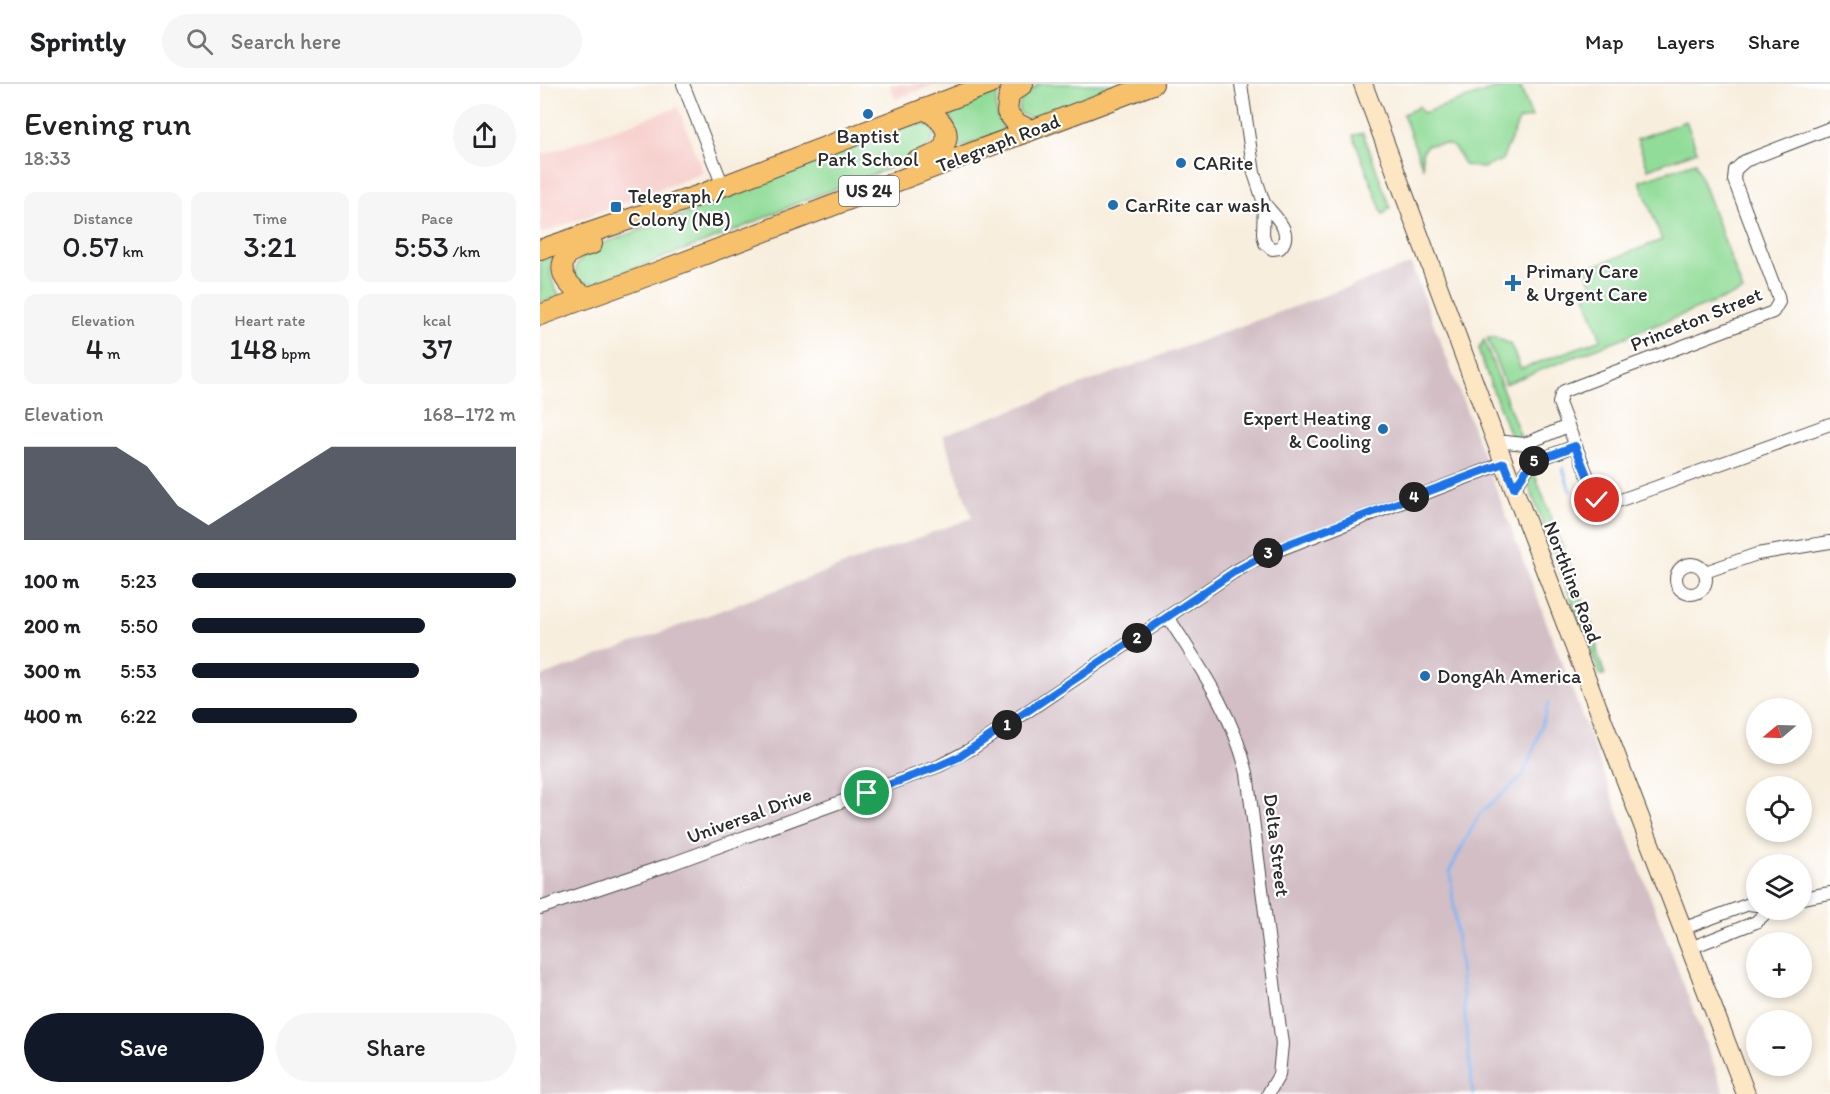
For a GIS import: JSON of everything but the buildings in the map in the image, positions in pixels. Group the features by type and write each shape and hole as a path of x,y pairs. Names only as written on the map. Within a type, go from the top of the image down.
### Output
{"main road":[{"path":"540,250 731,183 990,84"},
{"path":"1023,84 1009,94 1008,112 1016,123 1031,130"},
{"name":"Telegraph Road","path":"540,315 1153,84"},
{"name":"Northline Road","path":"1363,84 1504,463 1746,1094"},
{"path":"759,232 808,202 932,156 943,147 946,130 939,119 924,109"},
{"path":"589,297 573,288 564,276 563,266 566,257 573,251 701,204 731,183"}],"street":[{"path":"683,84 731,183"},
{"path":"1241,84 1254,173 1264,203"},
{"name":"Princeton Street","path":"1830,128 1745,160 1735,170 1734,180 1778,296 1779,302 1773,312 1564,391 1559,404 1597,500 1600,504 1607,505 1830,424"},
{"path":"1496,441 1525,444 1568,426"},
{"path":"1514,488 1532,462 1575,446"},
{"name":"Universal Drive","path":"540,908 668,865 939,766 973,748 1234,572 1263,556 1504,463"},
{"path":"1705,572 1757,554 1830,542"},
{"name":"Delta Street","path":"1168,617 1222,704 1239,742 1247,773 1282,1044 1282,1060 1278,1075 1268,1094"},
{"path":"1812,896 1830,893"},
{"path":"1682,929 1746,905"},
{"path":"1690,948 1758,920"}],"shaded area":[{"path":"890,84 937,84 895,99"},
{"path":"678,107 703,173 540,234 540,156"},
{"path":"1411,264 1725,1094 540,1094 540,677 972,518 943,435"}],"green space":[{"path":"1037,84 1131,84 1040,118 1039,116 1026,116 1019,112 1020,103"},
{"path":"1509,84 1519,84 1532,117 1519,120 1502,160 1483,168 1464,165 1451,146 1447,144 1427,145 1422,153 1423,168 1403,114 1419,106 1423,113"},
{"path":"999,91 997,112 1005,131 954,150 955,130 947,111"},
{"path":"1686,121 1697,151 1648,169 1637,139"},
{"path":"912,123 913,126 923,124 935,132 931,145 917,158 800,202 727,234 592,284 579,281 574,276 578,263 593,247 702,208 810,162"},
{"path":"1363,133 1390,207 1383,215 1353,135"},
{"path":"1695,162 1743,291 1505,384 1487,338 1495,337 1510,344 1521,369 1601,339 1585,295 1594,290 1586,269 1662,240 1640,181"},
{"path":"553,256 551,277 560,296 540,303 540,261"},
{"path":"1484,340 1521,438 1515,440 1510,435 1480,356 1479,348"},
{"path":"1533,470 1593,627 1598,655 1605,675 1600,675 1528,484 1529,473"}],"waterway":[{"path":"1563,468 1570,491"},
{"path":"1473,1094 1450,870 1480,813 1522,777 1548,704"}],"place":[{"name":"Baptist Park School","path":"868,114"},
{"name":"CARite","path":"1181,163"},
{"name":"CarRite car wash","path":"1113,205"},
{"name":"Telegraph / Colony (NB)","path":"616,207"},
{"name":"Primary Care & Urgent Care","path":"1513,283"},
{"name":"Expert Heating & Cooling","path":"1383,429"},
{"name":"DongAh America","path":"1425,676"}],"route":[{"path":"867,793 959,757 1234,572 1291,543 1504,463 1514,488 1532,462 1575,446 1597,500"}]}
